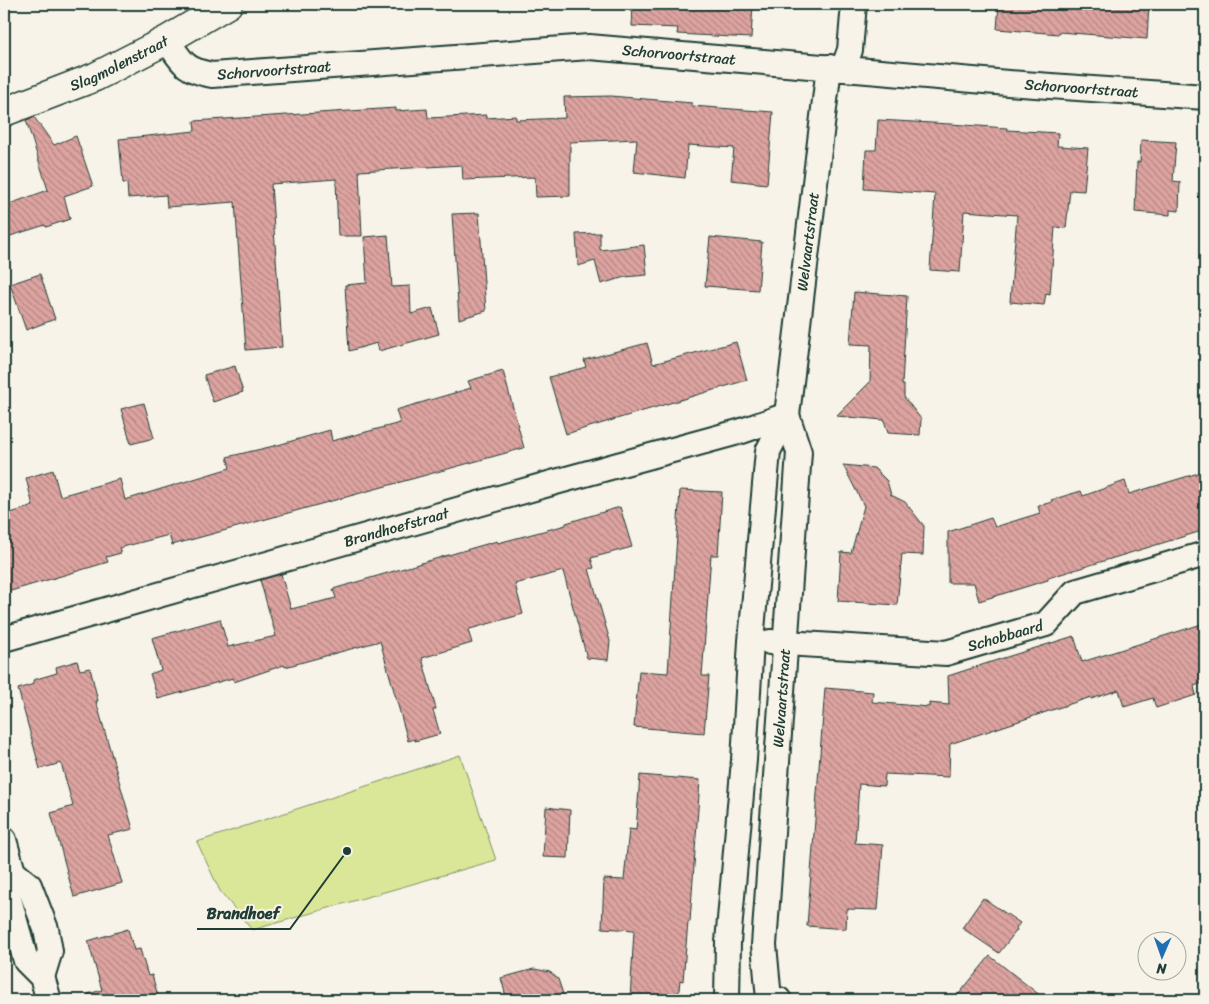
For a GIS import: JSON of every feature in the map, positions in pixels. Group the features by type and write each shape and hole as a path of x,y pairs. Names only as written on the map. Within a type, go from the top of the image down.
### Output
{"street":[{"name":"Slagmolenstraat","path":"4,112 95,77 167,40 228,4"},
{"name":"Welvaartstraat","path":"726,1000 728,942 744,760 751,641 768,451 787,415 836,68 850,50 854,4"},
{"name":"Schorvoortstraat","path":"167,40 185,66 198,72 212,75 589,47 1008,83 1205,97"},
{"name":"Welvaartstraat","path":"772,1000 764,945 799,452 787,415"},
{"name":"Brandhoefstraat","path":"4,639 742,431 787,415"},
{"name":"Schobbaard","path":"751,641 946,653 1046,624 1075,592 1205,554"},
{"path":"4,840 13,872 29,885 46,929 50,952 42,977 49,1000"},
{"path":"728,942 764,945"}],"green space":[{"path":"460,755 496,860 252,930 220,891 197,842"}],"building":[{"path":"633,4 753,4 751,38 677,34 678,28 632,26"},
{"path":"999,4 1149,4 1147,39 997,29"},
{"path":"611,96 692,103 692,106 773,112 767,184 731,180 734,148 688,145 685,178 634,172 637,139 570,142 570,196 536,197 535,177 463,180 462,165 359,171 362,236 338,236 336,179 271,184 282,347 246,350 235,202 167,207 166,195 128,198 127,183 123,183 119,139 195,131 194,121 396,108 396,111 427,109 428,118 486,115 486,118 516,116 516,120 565,118 564,97"},
{"path":"34,117 54,145 76,136 93,186 64,196 70,219 4,238 4,206 48,190 26,120"},
{"path":"878,120 1058,133 1057,146 1088,148 1084,191 1070,190 1066,228 1055,227 1050,294 1046,293 1044,305 1010,302 1017,215 964,211 960,272 930,270 935,194 864,189 866,150 876,150"},
{"path":"1141,140 1176,142 1173,181 1180,182 1179,211 1170,210 1170,215 1135,212 1137,162 1140,162"},
{"path":"479,213 486,311 459,319 452,214"},
{"path":"600,233 600,250 644,245 647,275 625,277 601,284 595,261 578,266 576,234"},
{"path":"388,235 392,287 410,286 411,314 432,308 439,334 379,351 377,343 349,351 345,285 367,283 364,237"},
{"path":"710,237 762,242 758,290 705,286"},
{"path":"40,274 55,319 26,330 10,284"},
{"path":"854,292 907,296 902,385 904,385 904,397 921,419 920,435 888,433 884,420 836,416 870,382 871,345 850,344"},
{"path":"736,342 747,380 566,434 549,377 586,367 584,360 647,343 653,364"},
{"path":"235,366 243,392 213,402 204,375"},
{"path":"503,371 524,448 172,545 169,535 119,548 121,553 106,557 108,562 4,593 4,515 33,506 26,478 53,470 60,496 120,479 125,500 230,468 227,457 330,430 332,441 400,423 396,410 471,388 468,381"},
{"path":"144,403 154,438 131,444 121,409"},
{"path":"843,465 874,468 887,481 891,495 905,502 924,526 923,555 902,554 897,605 838,601 841,552 851,553 864,506"},
{"path":"1205,471 1205,530 979,601 974,583 948,583 948,532 991,518 995,527 1040,513 1038,506 1081,491 1083,496 1125,481 1129,494"},
{"path":"680,490 722,492 718,555 711,555 702,676 709,676 704,733 634,727 639,671 668,673"},
{"path":"620,507 632,547 591,558 594,568 589,569 610,641 608,660 587,658 563,571 515,584 523,614 470,629 468,630 472,643 422,658 436,709 433,710 440,734 408,741 380,641 285,667 284,665 234,682 233,678 158,699 150,674 161,670 152,638 220,619 228,647 276,636 260,580 281,574 291,609 336,598 333,589 497,541 498,543 566,525 566,523"},
{"path":"1205,623 1205,682 1194,686 1196,695 1156,708 1153,698 1124,707 1119,690 1091,699 1091,697 950,744 949,777 885,774 884,786 859,784 855,843 883,845 878,910 847,909 846,929 807,926 825,688 873,692 872,702 929,707 929,703 949,705 948,676 994,661 1074,636 1082,662"},
{"path":"77,661 80,670 90,668 98,701 96,701 133,829 108,835 122,883 74,897 51,813 73,806 61,763 40,769 18,689 34,684 33,680 57,673 56,667"},
{"path":"640,775 700,780 690,922 688,922 683,981 680,980 678,1000 630,1000 634,930 602,928 604,879 624,880 629,829 636,830"},
{"path":"546,807 570,810 568,858 543,857"},
{"path":"983,898 1020,923 1016,928 1017,930 999,953 962,928"},
{"path":"128,929 134,950 140,949 148,976 152,975 159,1000 89,1000 88,994 102,990 88,941"},
{"path":"990,956 1046,1000 954,1000"},
{"path":"534,969 550,972 558,979 565,1000 507,1000 501,978"}],"place":[{"name":"Brandhoef","path":"347,851"}]}
